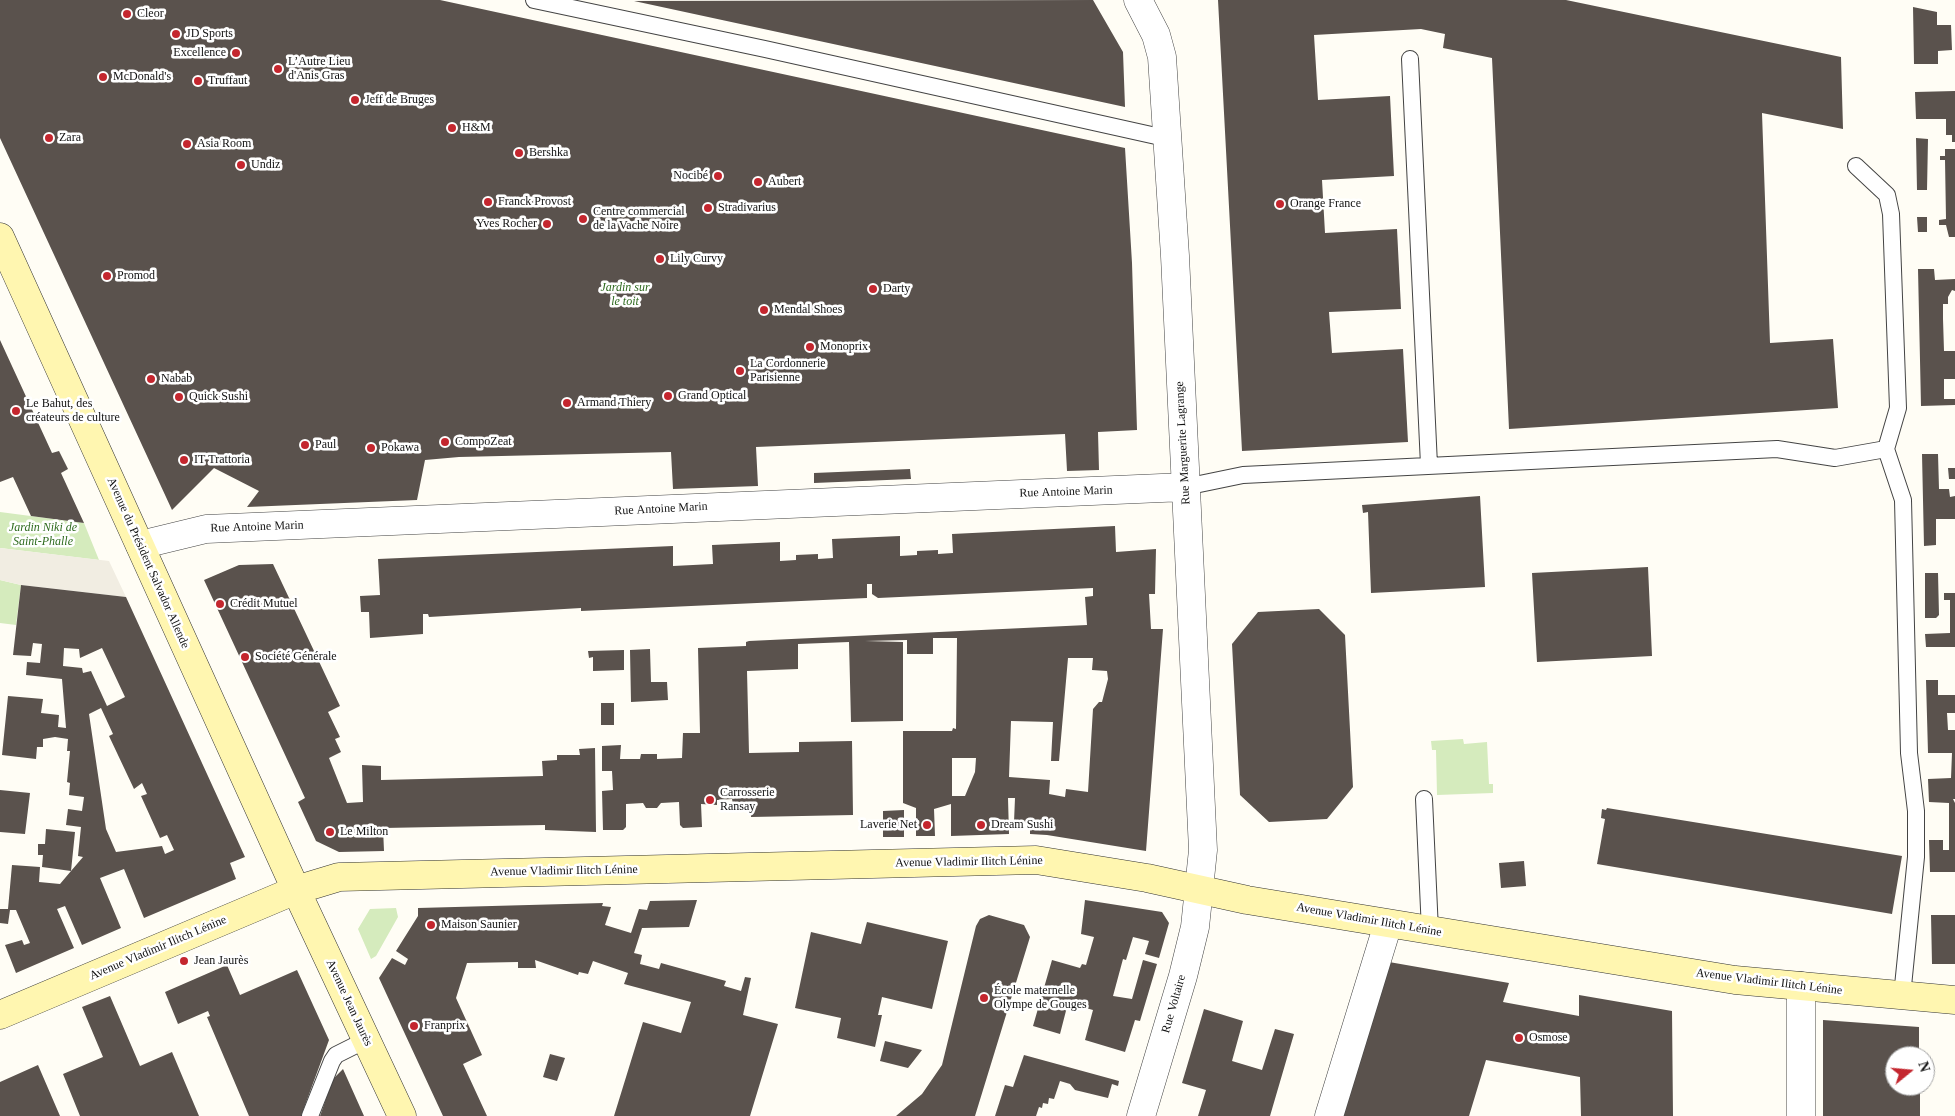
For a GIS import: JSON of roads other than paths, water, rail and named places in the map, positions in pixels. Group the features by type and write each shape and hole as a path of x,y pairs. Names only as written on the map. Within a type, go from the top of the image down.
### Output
{"street":[{"name":"Rue Marguerite Lagrange","path":"1138,0 1156,35 1162,57 1175,256 1203,850 1200,890"},
{"name":"Avenue du Président Salvador Allende","path":"0,237 296,890"},
{"name":"Rue Antoine Marin","path":"140,545 206,529 1185,487"},
{"name":"Avenue Vladimir Ilitch Lénine","path":"0,1015 296,890 339,877 1036,860 1147,878 1200,890 1388,924 1734,980 1955,1000"},
{"name":"Avenue Jean Jaurès","path":"296,890 402,1116"},
{"name":"Rue Voltaire","path":"1141,1116 1183,976 1200,890"},
{"path":"1329,1116 1388,924"},
{"path":"1801,986 1801,1116"}],"lane":[{"path":"534,0 765,48 1166,138"},
{"path":"1410,59 1429,465"},
{"path":"1856,166 1887,195 1891,214 1898,408 1886,449 1903,500 1909,753 1916,811 1916,857 1902,996"},
{"path":"1185,487 1243,474 1777,449 1836,458 1886,449"},
{"path":"1424,799 1430,931"},
{"path":"310,1116 336,1055 366,1040"}],"place":[{"name":"Cleor","path":"127,14"},
{"name":"JD Sports","path":"176,34"},
{"name":"Excellence","path":"236,53"},
{"name":"L’Autre Lieu d'Anis Gras","path":"278,69"},
{"name":"McDonald's","path":"103,77"},
{"name":"Truffaut","path":"198,81"},
{"name":"Jeff de Bruges","path":"355,100"},
{"name":"H&M","path":"452,128"},
{"name":"Zara","path":"49,138"},
{"name":"Asia Room","path":"187,144"},
{"name":"Bershka","path":"519,153"},
{"name":"Undiz","path":"241,165"},
{"name":"Nocibé","path":"718,176"},
{"name":"Aubert","path":"758,182"},
{"name":"Franck Provost","path":"488,202"},
{"name":"Orange France","path":"1280,204"},
{"name":"Stradivarius","path":"708,208"},
{"name":"Centre commercial de la Vache Noire","path":"583,219"},
{"name":"Yves Rocher","path":"547,224"},
{"name":"Lily Curvy","path":"660,259"},
{"name":"Promod","path":"107,276"},
{"name":"Darty","path":"873,289"},
{"name":"Mendal Shoes","path":"764,310"},
{"name":"Monoprix","path":"810,347"},
{"name":"La Cordonnerie Parisienne","path":"740,371"},
{"name":"Nabab","path":"151,379"},
{"name":"Grand Optical","path":"668,396"},
{"name":"Quick Sushi","path":"179,397"},
{"name":"Armand Thiery","path":"567,403"},
{"name":"Le Bahut, des créateurs de culture","path":"16,411"},
{"name":"CompoZeat","path":"445,442"},
{"name":"Paul","path":"305,445"},
{"name":"Pokawa","path":"371,448"},
{"name":"IT Trattoria","path":"184,460"},
{"name":"Crédit Mutuel","path":"220,604"},
{"name":"Société Générale","path":"245,657"},
{"name":"Carrosserie Ransay","path":"710,800"},
{"name":"Laverie Net","path":"927,825"},
{"name":"Dream Sushi","path":"981,825"},
{"name":"Le Milton","path":"330,832"},
{"name":"Maison Saunier","path":"431,925"},
{"name":"Jean Jaurès","path":"184,961"},
{"name":"École maternelle Olympe de Gouges","path":"984,998"},
{"name":"Franprix","path":"414,1026"},
{"name":"Osmose","path":"1519,1038"}],"park label":[{"name":"Jardin sur le toit","path":"625,295"},
{"name":"Jardin Niki de Saint-Phalle","path":"43,535"}]}
